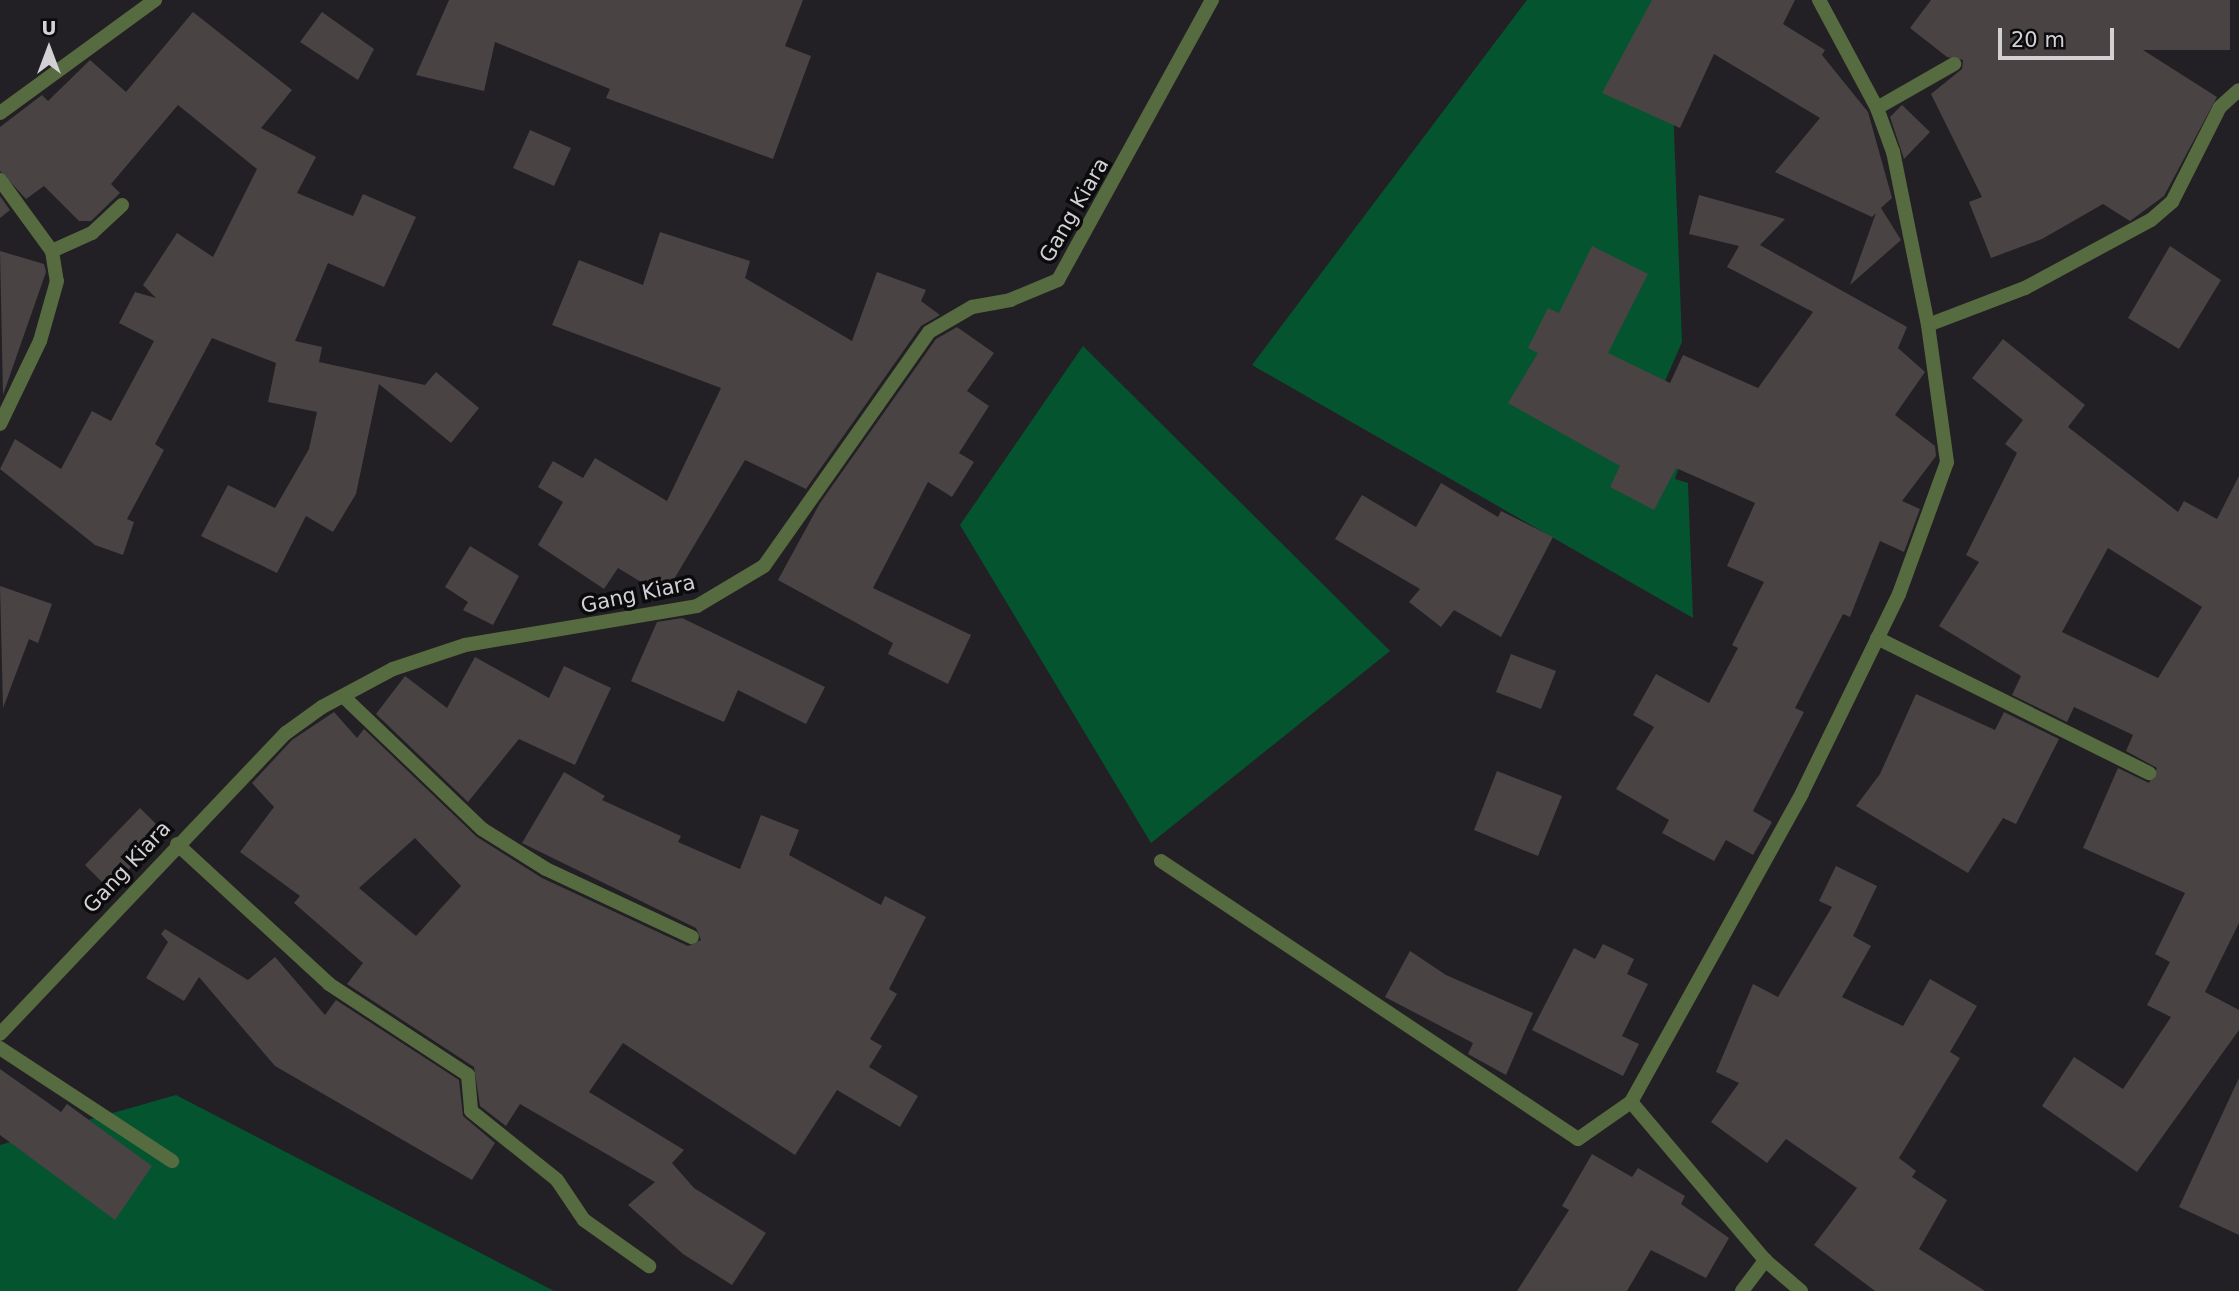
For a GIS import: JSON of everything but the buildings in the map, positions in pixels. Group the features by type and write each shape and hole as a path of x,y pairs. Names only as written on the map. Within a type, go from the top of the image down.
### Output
{"street":[{"path":"0,113 155,0"},
{"name":"Gang Kiara","path":"0,1034 177,844 286,733 393,670 465,645 697,606 764,566 929,332 972,307 1010,300 1058,280 1212,0"},
{"path":"1161,861 1578,1139 1631,1102 1802,793 1927,527 1947,462 1928,325 1899,177 1877,108 1819,0"},
{"path":"1877,108 1954,64"},
{"path":"1928,325 2025,288 2151,220 2172,202 2220,107 2239,90"},
{"path":"0,180 52,251 53,302 0,424"},
{"path":"52,251 92,233 122,205"},
{"path":"1877,638 2150,773"},
{"path":"346,699 482,829 546,869 692,937"},
{"path":"177,844 329,984 468,1075 471,1111 557,1180 584,1220 649,1266"},
{"path":"0,1048 172,1161"},
{"path":"1631,1102 1765,1261 1801,1291"},
{"path":"1742,1291 1765,1261"}],"green space":[{"path":"1527,0 1669,0 1682,342 1649,418 1686,444 1675,479 1688,483 1693,618 1252,365"},
{"path":"1083,346 1390,651 1151,843 960,525"},
{"path":"176,1095 554,1291 0,1291 0,1145"}]}
